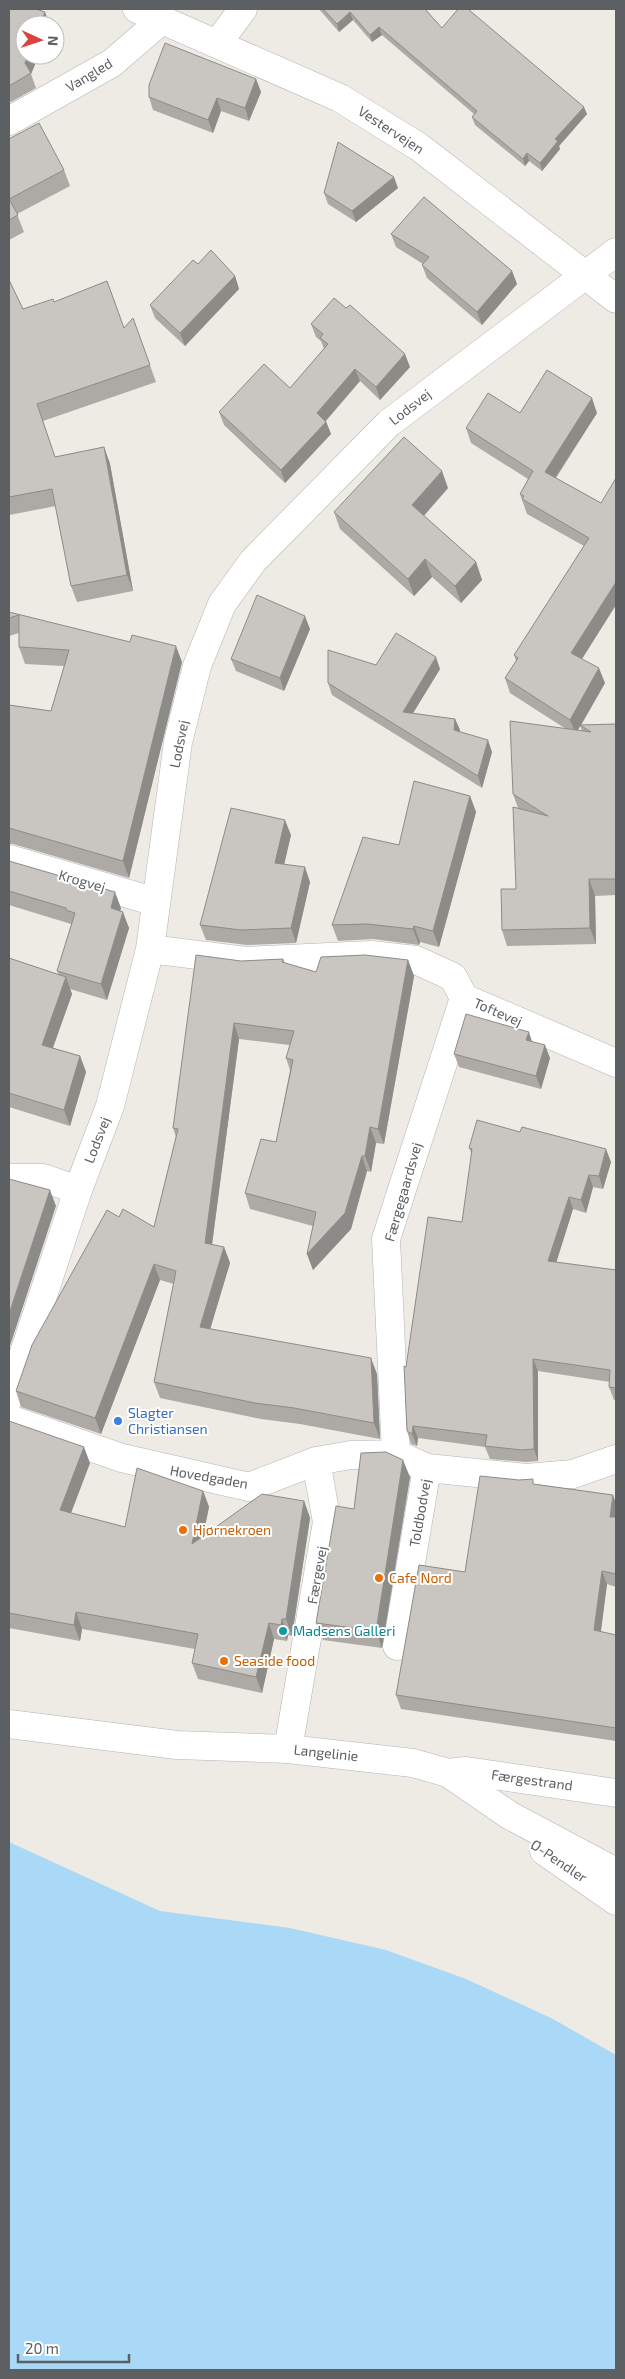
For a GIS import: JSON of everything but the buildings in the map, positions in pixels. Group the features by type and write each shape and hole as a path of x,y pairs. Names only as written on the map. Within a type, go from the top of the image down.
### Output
{"street":[{"name":"Vestervejen","path":"137,9 340,98 404,137 616,299"},
{"path":"217,44 243,9"},
{"name":"Vangled","path":"9,121 112,63 163,20"},
{"name":"Lodsvej","path":"9,1398 78,1190 110,1106 150,949 178,742 197,666 222,604 252,560 389,423 616,252"},
{"name":"Krogvej","path":"9,859 156,902"},
{"name":"Toftevej","path":"150,949 246,961 371,955 416,960 453,977 464,998 616,1063"},
{"name":"Færgegaardsvej","path":"396,1454 386,1239 464,998"},
{"path":"9,1178 43,1178 78,1190"},
{"name":"Hovedgaden","path":"9,1419 122,1458 250,1487 316,1461 351,1455 396,1454 427,1468 526,1478 573,1474 616,1460"},
{"name":"Færgevej","path":"288,1749 327,1522 316,1461"},
{"name":"Toldbodvej","path":"397,1646 427,1468"},
{"name":"Langelinie","path":"9,1724 177,1745 288,1749 413,1763 448,1773 509,1815 616,1872"},
{"name":"Færgestrand","path":"448,1773 466,1771 616,1793"},
{"name":"Ø-Pendler","path":"509,1815 528,1840 616,1901"}],"water":[{"path":"9,1842 160,1911 290,1928 386,1950 466,1979 553,2019 616,2055 616,2370 9,2370"}],"place":[{"name":"Slagter Christiansen","path":"118,1421"},
{"name":"Hjørnekroen","path":"183,1530"},
{"name":"Cafe Nord","path":"379,1578"},
{"name":"Madsens Galleri","path":"283,1631"},
{"name":"Seaside food","path":"224,1661"}]}
